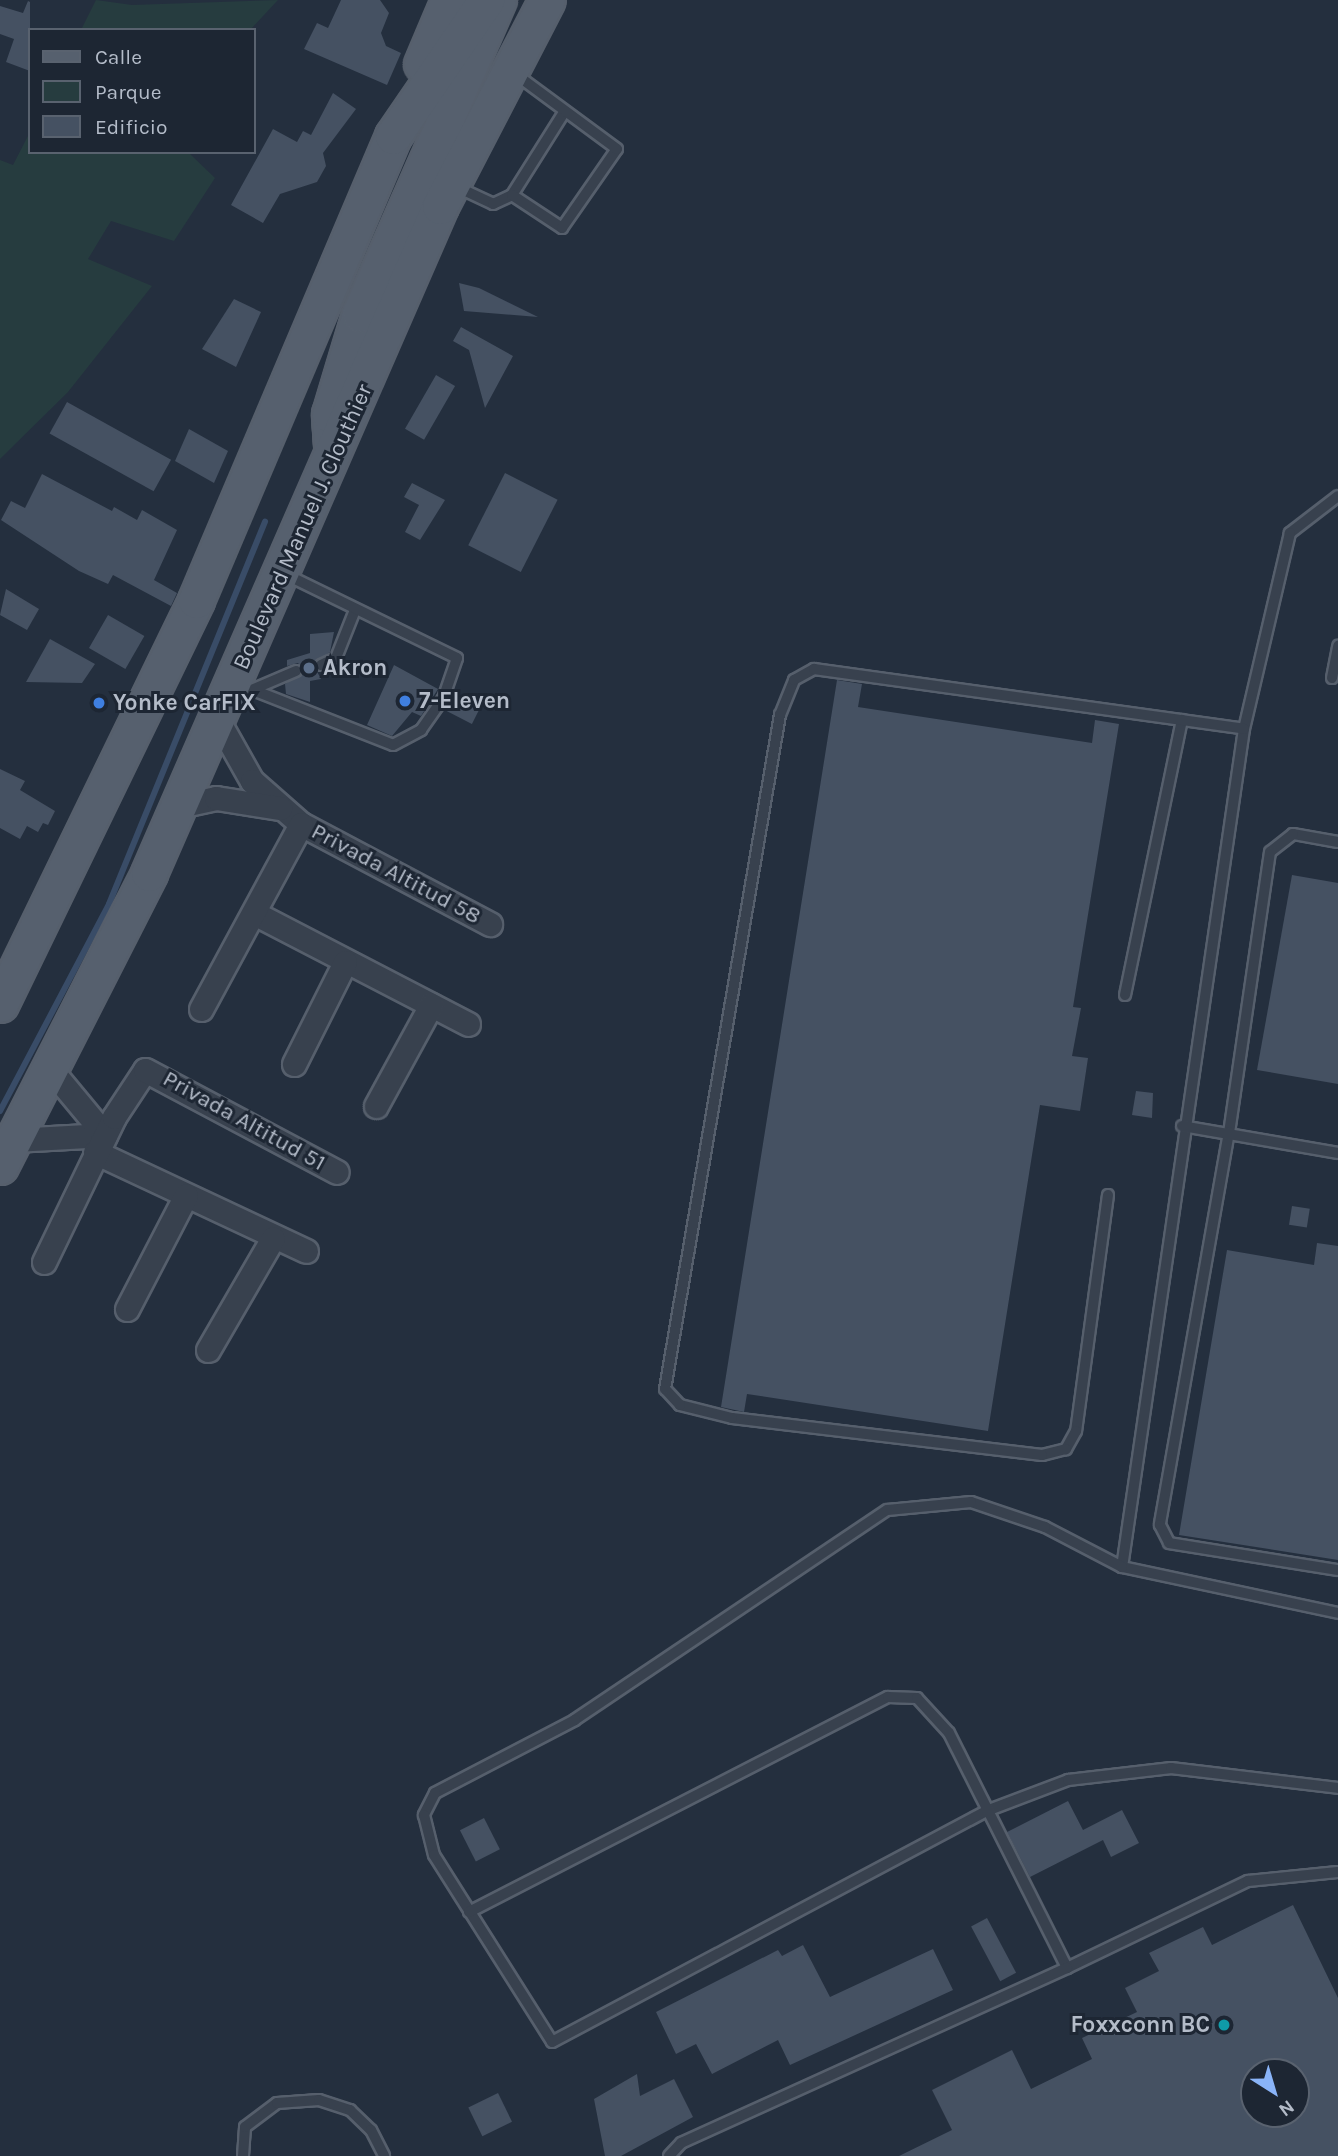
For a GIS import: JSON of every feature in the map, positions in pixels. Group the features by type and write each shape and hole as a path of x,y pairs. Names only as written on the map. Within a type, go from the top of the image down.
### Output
{"main road":[{"path":"0,1004 202,589 449,0"},
{"path":"393,136 486,0"},
{"path":"333,463 330,414 356,326 498,0"},
{"name":"Boulevard Manuel J. Clouthier","path":"7,1153 51,1070 178,806 233,701 283,573 333,463 451,184 547,0"}],"street":[{"name":"Privada Altitud 58","path":"233,701 252,781 283,809 302,824 490,924"},
{"name":"Privada Altitud 58","path":"178,806 216,798 283,809"},
{"name":"Privada Altitud 58","path":"201,1009 302,824"},
{"path":"254,913 468,1024"},
{"path":"294,1064 345,962"},
{"path":"376,1106 431,1005"},
{"path":"51,1070 100,1143 187,1195 273,1238 306,1251"},
{"name":"Privada Altitud 51","path":"44,1262 100,1143 145,1070 337,1172"},
{"path":"7,1153 100,1143"},
{"path":"127,1310 187,1195"},
{"path":"208,1350 273,1238"}],"lane":[{"path":"509,70 617,149 562,228 512,195"},
{"path":"451,184 493,204 512,195 565,111"},
{"path":"1122,1567 1182,1126 1244,729 1290,533 1338,496"},
{"path":"233,701 393,745 421,730 443,699 457,658 283,573"},
{"path":"321,665 336,659 355,610"},
{"path":"1332,678 1338,646"},
{"path":"1108,1195 1076,1431 1066,1449 1042,1455 732,1418 680,1405 665,1389 780,715 794,680 814,669 1244,729"},
{"path":"233,701 296,671"},
{"path":"1125,995 1182,720"},
{"path":"1338,842 1293,834 1269,852 1229,1132 1161,1535 1169,1543 1338,1570"},
{"path":"1182,1126 1229,1132 1338,1153"},
{"path":"1338,1613 1122,1567 1045,1527 971,1502 887,1510 575,1720 435,1793 424,1815 434,1855 552,2042 989,1810 1068,1780 1171,1768 1338,1788"},
{"path":"469,1912 888,1697 917,1698 950,1733 1067,1968"},
{"path":"670,2156 681,2143 1067,1968 1248,1881 1338,1872"},
{"path":"243,2156 245,2127 277,2103 319,2100 350,2110 371,2130 384,2156"}],"green space":[{"path":"96,0 132,5 278,0 252,28 82,28"},
{"path":"28,136 28,154 190,154 215,178 174,241 111,221 88,259 152,286 68,392 0,459 0,160 13,165"}],"building":[{"path":"341,0 380,0 389,13 381,33 386,46 401,53 387,85 304,49 317,23 328,28"},
{"path":"28,1 30,2 28,70 6,62 14,39 0,34 0,6 23,13"},
{"path":"333,93 356,109 323,153 326,166 317,182 280,194 263,223 231,205 273,129 297,142 303,131 311,135"},
{"path":"459,283 479,288 538,317 464,311"},
{"path":"234,299 261,312 236,367 202,349"},
{"path":"461,327 513,356 485,408 469,350 453,341"},
{"path":"436,375 455,386 424,440 405,429"},
{"path":"67,402 171,460 154,491 50,433"},
{"path":"189,429 228,451 214,483 175,461"},
{"path":"505,473 558,500 521,572 468,545"},
{"path":"42,474 112,511 114,507 137,520 142,510 177,530 154,580 177,593 171,606 113,575 108,584 79,571 1,520 11,501 25,508"},
{"path":"412,483 445,500 420,540 405,532 419,505 404,497"},
{"path":"6,589 39,609 27,630 0,615"},
{"path":"108,615 144,636 125,669 89,648"},
{"name":"Akron","path":"334,632 330,652 313,664 321,679 310,681 310,702 286,694 285,684 304,671 298,663 287,666 287,660 310,653 310,634"},
{"path":"50,639 95,664 82,683 26,682"},
{"name":"7-Eleven","path":"394,665 438,689 421,716 412,712 392,736 367,725"},
{"path":"837,680 862,684 858,707 1092,743 1095,720 1119,724 1073,1007 1081,1008 1072,1056 1088,1058 1080,1111 1040,1105 988,1431 747,1394 744,1412 721,1407"},
{"path":"452,697 479,711 472,724 445,710"},
{"path":"0,769 25,781 20,790 55,811 48,825 43,823 38,832 27,826 20,839 0,828"},
{"path":"1292,875 1338,883 1338,1084 1257,1070"},
{"path":"1136,1091 1153,1093 1152,1118 1132,1115"},
{"path":"1292,1206 1310,1209 1307,1228 1289,1225"},
{"path":"1317,1243 1338,1246 1338,1560 1179,1535 1227,1250 1314,1265"},
{"path":"1068,1801 1083,1830 1122,1810 1139,1843 1111,1857 1103,1840 1030,1877 1007,1832"},
{"path":"484,1818 500,1849 476,1861 460,1830"},
{"name":"Foxxconn BC","path":"1293,1905 1338,1998 1338,2156 899,2156 952,2130 932,2090 1012,2050 1031,2089 1092,2059 1082,2038 1137,2012 1125,1988 1159,1971 1149,1953 1203,1927 1212,1945"},
{"path":"987,1918 1016,1973 1000,1981 971,1926"},
{"path":"803,1945 830,1997 933,1949 953,1990 790,2065 778,2040 712,2074 696,2044 676,2054 656,2012 778,1950 782,1956"},
{"path":"637,2074 640,2096 674,2079 693,2117 621,2156 605,2156 594,2099"},
{"path":"498,2093 512,2122 482,2136 468,2107"}],"waterway":[{"path":"0,1111 109,904 265,522"}],"place":[{"name":"Akron","path":"309,668"},
{"name":"7-Eleven","path":"405,701"},
{"name":"Yonke CarFIX","path":"99,703"},
{"name":"Foxxconn BC","path":"1224,2025"}]}
